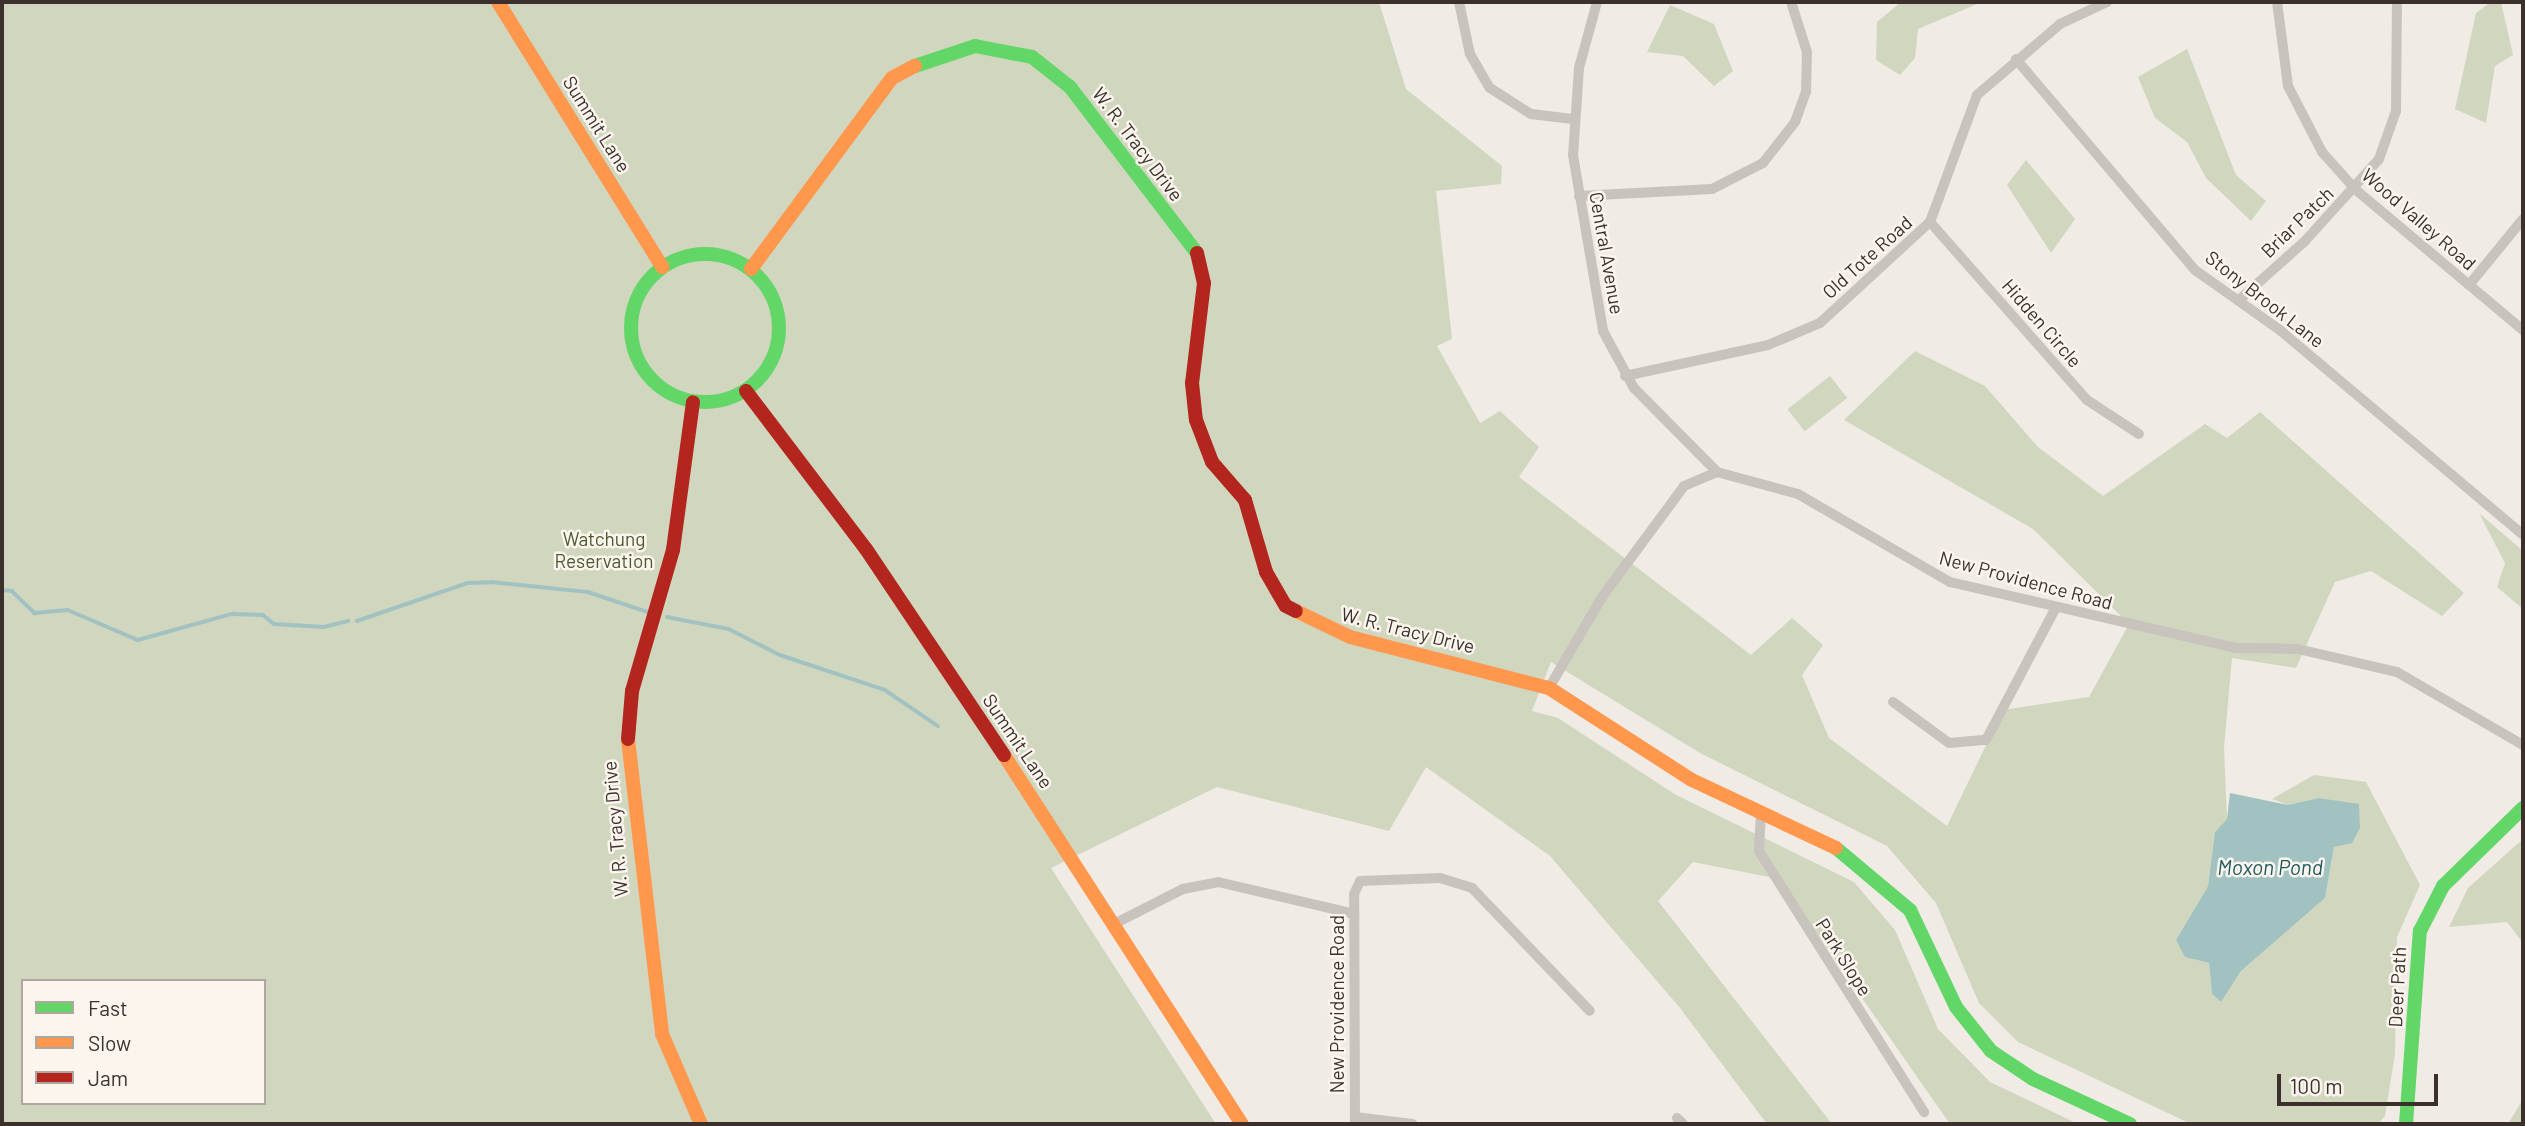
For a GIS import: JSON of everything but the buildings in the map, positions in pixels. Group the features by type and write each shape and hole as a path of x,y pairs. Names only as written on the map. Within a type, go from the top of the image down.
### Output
{"street":[{"name":"Summit Lane","path":"498,2 663,267"},
{"path":"1459,2 1470,54 1490,88 1531,114 1573,119"},
{"name":"Central Avenue","path":"1597,2 1573,119 1579,196 1603,331 1625,376 1717,472"},
{"path":"1579,196 1712,189 1763,163 1795,122 1806,92 1807,52 1791,2"},
{"name":"Old Tote Road","path":"1625,376 1768,345 1820,324 1930,222 1972,103 2016,59 2060,24 2106,2"},
{"name":"Wood Valley Road","path":"2277,2 2296,109 2356,190 2523,330"},
{"name":"Briar Patch","path":"2239,300 2356,190 2379,159 2396,111 2397,2"},
{"name":"W. R. Tracy Drive","path":"751,269 793,220 865,107 892,79 912,64 964,48 993,46 1032,57 1070,87 1198,254 1204,283 1192,383 1196,420 1212,461 1245,500 1278,596 1295,613 1334,632 1549,688 1692,779 1838,847 1888,884 1918,923 1956,1007 1991,1051 2042,1084 2130,1124"},
{"name":"Stony Brook Lane","path":"2016,59 2196,270 2239,300 2523,535"},
{"path":"2469,285 2523,219"},
{"name":"Hidden Circle","path":"1930,222 2087,400 2139,435"},
{"path":"707,253 751,269 767,286 780,331 764,375 746,391 693,402 649,378 636,357 633,307 663,267 707,253"},
{"name":"Summit Lane","path":"746,391 866,549 1116,923 1242,1124"},
{"name":"W. R. Tracy Drive","path":"693,402 673,550 632,691 626,759 662,1034 701,1124"},
{"path":"1549,688 1607,589 1684,486 1717,472"},
{"name":"New Providence Road","path":"1717,472 1798,494 1937,578 2236,648 2298,649 2397,672 2523,745"},
{"path":"1893,702 1949,743 1986,740 2056,607"},
{"name":"Deer Path","path":"2406,1124 2420,931 2443,886 2523,808"},
{"name":"Park Slope","path":"1760,812 1759,851 1924,1112"},
{"name":"New Providence Road","path":"1355,1121 1356,884 1428,877 1472,888 1590,1011"},
{"path":"1116,923 1183,889 1217,882 1354,914"},
{"path":"1355,1121 1413,1124"}],"green space":[{"name":"Watchung Reservation","path":"2,2 1379,2 1406,89 1502,166 1501,184 1436,191 1452,339 1437,346 1480,423 1500,411 1539,447 1519,477 1751,655 1792,618 1823,645 1802,675 1829,738 1947,826 2003,710 2089,697 2129,624 2033,529 1844,420 1915,351 1985,386 2038,447 2103,496 2205,424 2227,438 2260,412 2464,593 2442,616 2371,571 2335,582 2296,668 2232,658 2224,748 2227,819 2215,832 2208,886 2176,940 2186,957 2209,963 2212,994 2221,1002 2241,971 2325,898 2334,847 2318,798 2288,805 2272,799 2314,775 2366,782 2420,885 2397,937 2395,1054 2385,1116 2378,1124 2191,1124 2018,1042 1979,1003 1936,903 1887,846 1700,753 1551,662 1532,711 1558,718 1676,795 1854,882 1895,930 1938,1029 1990,1082 2078,1124 1950,1124 1779,879 1693,862 1658,901 1832,1124 1767,1124 1680,1008 1550,856 1426,767 1389,831 1217,787 1051,868 1216,1124 2,1124"},
{"path":"1901,2 1982,2 1918,29 1915,58 1900,75 1876,60 1877,22"},
{"path":"2491,2 2501,2 2513,55 2495,66 2486,123 2455,109 2476,13"},
{"path":"1670,5 1714,24 1733,71 1714,86 1683,56 1647,52"},
{"path":"2187,49 2236,175 2266,201 2251,221 2206,178 2187,142 2155,118 2138,77"},
{"path":"2026,160 2075,219 2051,253 2007,185"},
{"path":"1830,376 1847,398 1805,431 1787,409"},
{"path":"2479,513 2523,551 2523,609 2497,587 2505,563"},
{"path":"2523,839 2523,943 2507,922 2449,927 2468,888"},
{"path":"2523,1099 2523,1124 2508,1124"}],"water":[{"name":"Moxon Pond","path":"2230,793 2288,805 2318,798 2359,804 2360,828 2352,843 2334,847 2325,898 2241,971 2221,1002 2212,994 2209,963 2185,957 2176,940 2208,886 2215,832 2227,819"}],"waterway":[{"path":"357,621 468,583 491,582 588,592 648,612"},
{"path":"2,590 12,591 35,613 68,610 138,640 232,614 263,615 274,624 324,627 348,621"},
{"path":"667,617 729,629 780,655 885,690 938,726"}],"traffic: fast":[{"path":"915,66 975,46 1032,57 1070,87 1197,253"},
{"path":"705,254 733,259 758,275 774,300 779,328 774,356 758,381 733,397 705,402 677,397 652,381 636,356 631,328 636,300 652,275 677,259 705,254"},
{"path":"2406,1124 2420,931 2443,886 2523,808"},
{"path":"1836,848 1910,910 1956,1007 1991,1051 2033,1079 2130,1124"}],"traffic: slow":[{"path":"498,2 662,267"},
{"path":"751,269 892,78 915,66"},
{"path":"1296,611 1350,637 1549,688 1692,780 1836,848"},
{"path":"628,739 662,1034 701,1124"},
{"path":"1004,755 1242,1124"}],"traffic: jam":[{"path":"1197,253 1204,283 1192,383 1196,420 1212,462 1245,500 1266,572 1286,606 1296,611"},
{"path":"746,391 866,549 1004,755"},
{"path":"628,739 632,691 673,550 693,402"}]}
